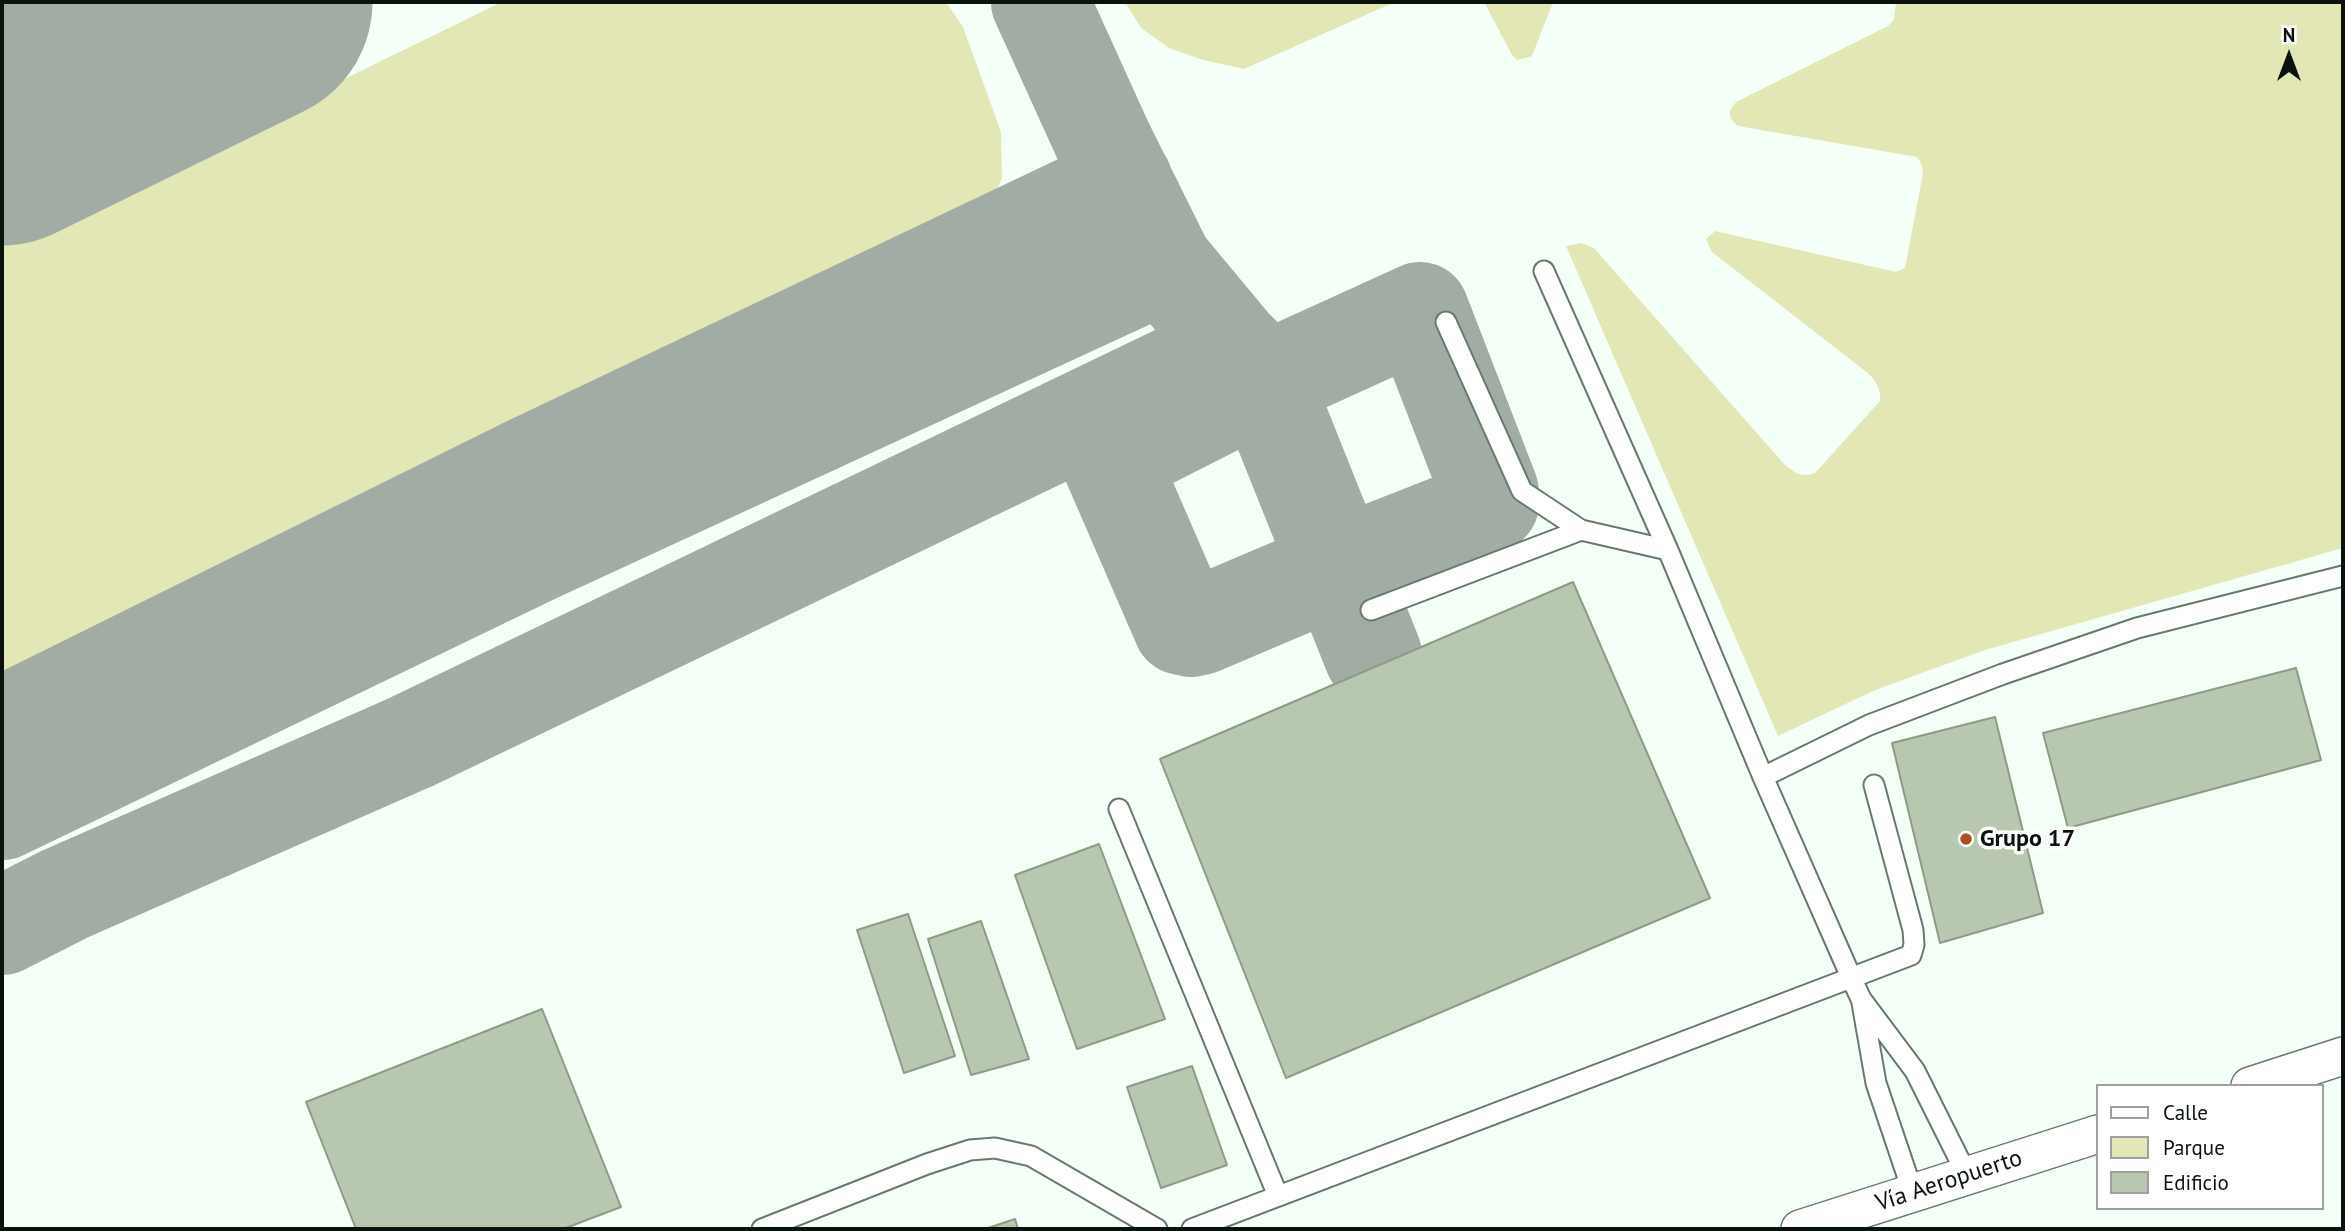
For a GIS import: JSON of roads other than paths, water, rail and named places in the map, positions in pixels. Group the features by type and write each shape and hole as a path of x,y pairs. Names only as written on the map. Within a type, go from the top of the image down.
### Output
{"street":[{"path":"2256,1084 2343,1056"},
{"name":"Vía Aeropuerto","path":"1800,1229 2096,1135"}],"lane":[{"path":"1544,271 1668,550 1763,777 1861,999 1915,1071 1967,1175"},
{"path":"1446,322 1522,491 1581,530 1668,550"},
{"path":"1371,610 1581,530"},
{"path":"1763,777 1869,724 2003,674 2137,628 2343,576"},
{"path":"1192,1229 1911,955 1914,945 1913,930 1874,786"},
{"path":"1119,809 1278,1196"},
{"path":"1861,999 1876,1083 1913,1193"},
{"path":"762,1229 927,1164 970,1150 995,1148 1031,1156 1157,1229"}],"place":[{"name":"Grupo 17","path":"1966,839"}]}
